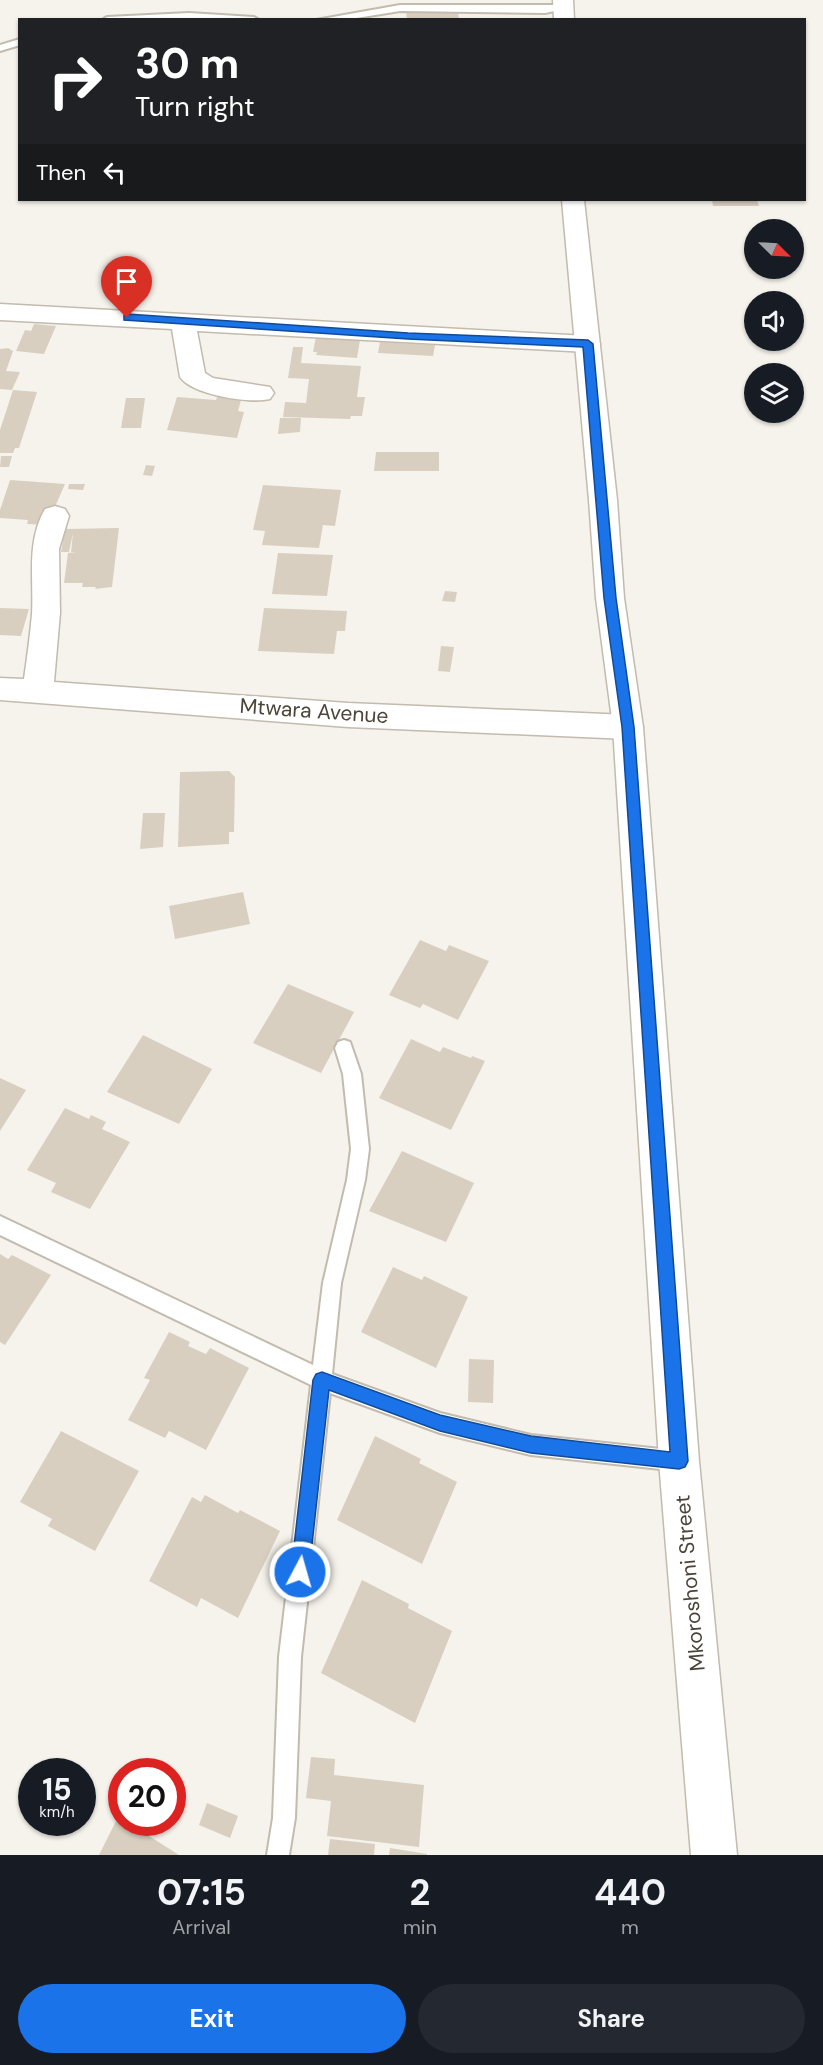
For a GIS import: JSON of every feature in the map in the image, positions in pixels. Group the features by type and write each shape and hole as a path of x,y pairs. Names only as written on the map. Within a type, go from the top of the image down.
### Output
{"street":[{"name":"Mkoroshoni Street","path":"573,201 610,598 628,727 679,1461 714,1855"},
{"path":"0,312 588,344"},
{"path":"184,322 193,377 207,386 261,393"},
{"path":"39,691 46,614 45,549 55,516"},
{"name":"Mtwara Avenue","path":"0,689 348,715 628,727"}],"lane":[{"path":"334,18 400,8 564,9"},
{"path":"148,18 189,16 222,18"},
{"path":"0,48 18,43"},
{"path":"278,1855 284,1818 290,1657 332,1283 356,1180 360,1149 352,1074 344,1048"},
{"path":"0,1225 322,1380 440,1423 531,1445 679,1461"}],"building":[{"path":"406,11 458,11 459,18 407,18"},
{"path":"712,201 757,201 759,206 713,206"},
{"path":"34,324 56,326 44,354 16,351 25,330 31,331"},
{"path":"316,337 360,340 357,358 316,355 317,352 313,352"},
{"path":"380,342 435,345 433,356 378,353"},
{"path":"293,347 303,347 301,363 361,366 357,397 365,397 362,416 351,416 350,419 283,417 285,402 306,403 309,379 288,378"},
{"path":"8,348 13,351 6,371 20,372 12,390 0,389 0,349"},
{"path":"13,390 37,392 19,448 15,448 13,453 0,453 0,430"},
{"path":"219,391 243,393 238,411 244,412 237,438 167,430 177,397 216,400"},
{"path":"126,398 145,398 141,428 121,428"},
{"path":"280,418 301,418 300,432 278,434"},
{"path":"376,452 439,452 439,471 374,471"},
{"path":"1,456 12,456 9,467 0,467"},
{"path":"146,465 155,466 152,476 143,475"},
{"path":"10,480 65,484 47,525 27,524 28,520 0,518 0,510"},
{"path":"69,484 85,484 83,490 68,489"},
{"path":"263,485 341,490 335,526 323,525 319,548 262,545 265,531 253,530"},
{"path":"119,528 112,587 95,589 96,587 82,587 83,583 64,583 68,553 76,552 71,552 73,533 69,552 61,552 65,529"},
{"path":"278,553 333,555 327,596 272,594"},
{"path":"445,591 457,592 455,602 442,601"},
{"path":"0,608 29,609 21,636 0,635"},
{"path":"264,608 347,611 345,631 337,631 334,654 258,651"},
{"path":"441,646 454,647 450,672 438,671"},
{"path":"229,771 235,777 234,832 229,832 229,844 178,847 180,772"},
{"path":"143,813 165,813 163,847 140,849"},
{"path":"243,892 250,924 175,939 169,906"},
{"path":"420,940 446,951 449,945 489,961 458,1020 423,1004 420,1008 389,995"},
{"path":"288,984 354,1012 321,1073 253,1043"},
{"path":"143,1035 212,1069 179,1124 107,1092"},
{"path":"411,1039 440,1052 443,1047 485,1061 451,1130 379,1098"},
{"path":"0,1078 26,1090 0,1131"},
{"path":"65,1108 89,1119 91,1115 106,1122 102,1129 130,1142 90,1209 51,1192 56,1183 27,1170"},
{"path":"402,1151 474,1183 446,1242 369,1211"},
{"path":"0,1254 8,1259 12,1255 51,1275 5,1345 0,1342"},
{"path":"393,1267 422,1280 424,1276 468,1297 436,1368 361,1332"},
{"path":"169,1332 190,1342 188,1346 206,1354 210,1348 249,1368 206,1450 169,1431 165,1438 128,1420 150,1380 144,1378"},
{"path":"469,1359 494,1360 493,1403 468,1402"},
{"path":"61,1431 139,1471 95,1551 48,1526 52,1519 20,1502"},
{"path":"375,1436 421,1459 419,1463 457,1482 422,1564 337,1520"},
{"path":"205,1495 238,1513 240,1510 280,1531 238,1618 201,1598 197,1607 149,1581 192,1497 201,1502"},
{"path":"362,1580 409,1604 408,1608 452,1631 415,1723 321,1673"},
{"path":"311,1757 335,1759 334,1775 424,1785 419,1847 327,1836 331,1801 306,1798"},
{"path":"207,1803 238,1816 230,1838 199,1825"},
{"path":"108,1836 149,1836 179,1855 99,1855"},
{"path":"330,1839 375,1844 374,1855 328,1855"},
{"path":"390,1848 427,1854 427,1855 389,1855"}],"route":[{"path":"127,318 408,336 588,344 610,598 628,727 679,1461 531,1445 440,1423 322,1380 300,1572"}]}
